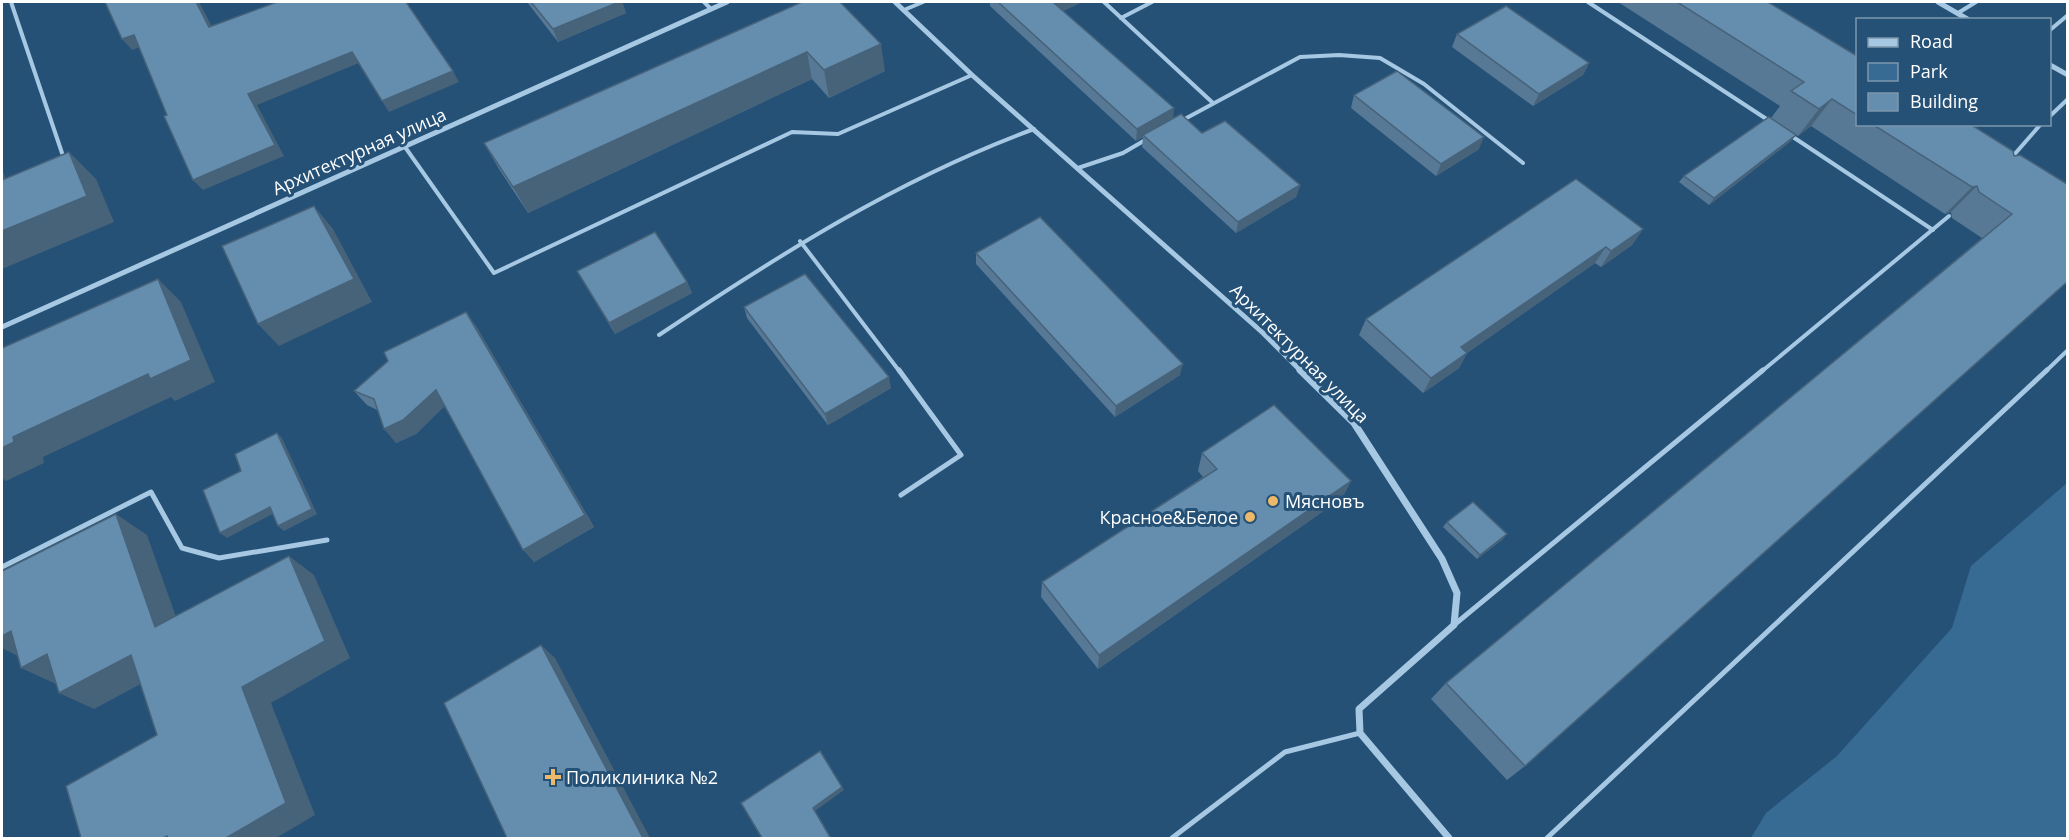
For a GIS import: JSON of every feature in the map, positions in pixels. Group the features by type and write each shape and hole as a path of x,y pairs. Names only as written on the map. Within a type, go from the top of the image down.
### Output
{"street":[{"name":"Архитектурная улица","path":"2,327 727,2"},
{"name":"Архитектурная улица","path":"895,2 972,75 1263,333 1354,423 1442,559 1457,593 1454,625"},
{"path":"1938,2 1966,18"},
{"path":"2051,66 2067,75"},
{"path":"1449,838 1360,733 1359,709 1454,625"}],"lane":[{"path":"11,2 62,153"},
{"path":"704,2 711,9"},
{"path":"904,10 923,2"},
{"path":"1104,2 1213,103"},
{"path":"1121,18 1152,2"},
{"path":"1588,2 1776,126"},
{"path":"1958,13 1976,2"},
{"path":"2051,28 2067,15"},
{"path":"1173,125 1300,57 1339,55 1380,58 1424,84 1523,162"},
{"path":"405,147 494,273 792,132 838,134 972,75"},
{"path":"2051,114 2067,99"},
{"path":"2005,163 2039,126"},
{"path":"659,335 800,241 851,211 991,143 1034,129"},
{"path":"1786,132 1933,230"},
{"path":"1078,168 1123,153 1153,136"},
{"path":"2012,155 2021,161"},
{"path":"1454,625 1949,216"},
{"path":"800,241 872,332 962,455 901,495"},
{"path":"1547,838 2067,350"},
{"path":"2,567 151,492 182,548 219,558 327,540"},
{"path":"1172,838 1285,752 1360,733"}],"green space":[{"path":"2067,483 2067,838 1751,838 1766,813 1837,756 1952,628 1971,566"}],"building":[{"path":"105,2 196,2 209,27 277,2 406,2 453,71 382,101 352,52 248,94 275,145 193,180 164,116 167,115 134,35 122,39"},
{"path":"531,2 619,2 553,29"},
{"path":"802,2 840,2 881,44 824,70 807,52 513,187 484,143"},
{"path":"998,2 1057,2 1054,3 1174,108 1137,129"},
{"path":"1677,2 1768,2 1856,55 1856,114 1832,99 1819,109 1791,91 1804,82"},
{"path":"1506,6 1589,63 1539,94 1457,34"},
{"path":"1397,71 1484,137 1441,164 1354,95"},
{"path":"1181,114 1202,133 1225,121 1300,185 1238,222 1143,135"},
{"path":"1769,117 1796,135 1714,198 1684,176"},
{"path":"1875,126 1973,126 2013,151 2014,156 2020,155 2067,184 2067,282 1525,766 1446,683 2012,214 1979,192 1977,186 1972,187"},
{"path":"69,152 87,196 2,231 2,180"},
{"path":"1576,179 1643,229 1611,251 1606,247 1461,347 1467,353 1431,378 1366,319"},
{"path":"314,206 354,279 258,324 222,246"},
{"path":"1040,217 1183,364 1116,406 976,253"},
{"path":"655,232 687,282 609,323 577,271"},
{"path":"805,274 889,377 825,414 744,307"},
{"path":"158,279 191,360 150,379 148,374 13,437 14,442 2,448 2,348"},
{"path":"466,312 585,515 523,550 436,390 403,420 384,429 374,399 354,391 388,361 384,352"},
{"path":"1274,405 1351,481 1099,655 1042,582 1217,469 1202,453"},
{"path":"277,433 312,509 278,526 270,507 220,533 203,490 241,471 235,454"},
{"path":"1473,502 1507,534 1480,555 1447,522"},
{"path":"116,514 155,627 289,556 325,641 242,687 286,803 226,838 168,838 167,836 163,838 81,838 66,786 157,735 131,655 59,693 47,654 21,668 11,631 2,636 2,571"},
{"name":"Поликлиника №2","path":"541,645 643,838 507,838 444,703"},
{"path":"820,751 842,787 813,808 830,837 762,838 741,803"}],"place":[{"name":"Мясновъ","path":"1273,501"},
{"name":"Красное&Белое","path":"1250,517"},
{"name":"Поликлиника №2","path":"553,777"}]}
